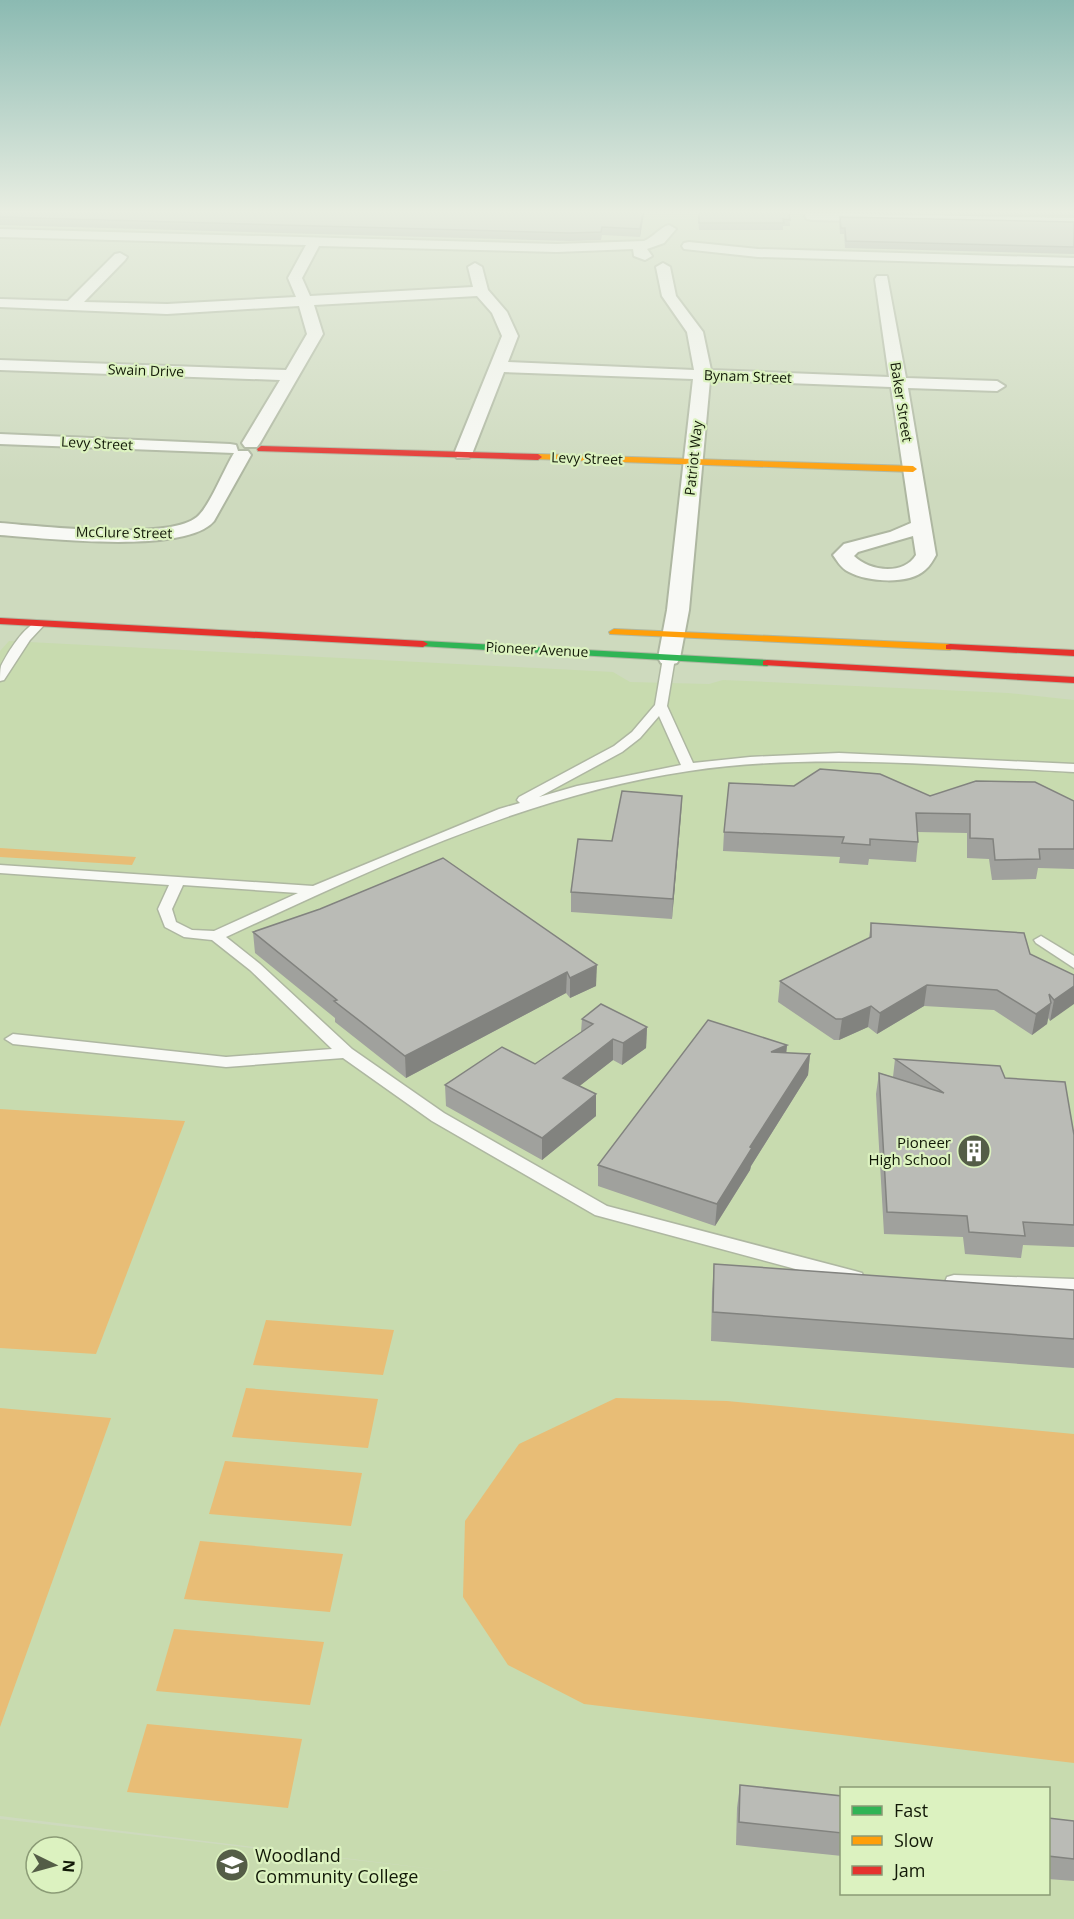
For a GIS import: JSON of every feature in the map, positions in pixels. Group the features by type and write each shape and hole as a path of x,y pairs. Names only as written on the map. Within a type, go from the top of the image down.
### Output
{"street":[{"path":"0,303 167,309 278,303"},
{"name":"McClure Street","path":"0,529 146,536 181,533 204,522 315,334 305,303"},
{"path":"463,454 500,367 510,336 499,312 491,303"},
{"name":"Patriot Way","path":"669,658 674,634 704,365 695,332 674,303"},
{"name":"Baker Street","path":"886,303 921,525"},
{"name":"Swain Drive","path":"0,365 291,375"},
{"name":"Bynam Street","path":"500,367 997,386"},
{"name":"Levy Street","path":"0,439 246,449 913,469"},
{"path":"39,624 59,612 178,618"},
{"name":"Pioneer Avenue","path":"0,621 1074,681"},
{"name":"Pioneer Avenue","path":"596,631 1074,653"}],"lane":[{"path":"0,677 26,638 39,624"},
{"path":"504,812 563,777 618,749 636,735 661,706 669,658"},
{"path":"661,706 689,767"},
{"path":"178,881 165,909 170,924 189,934 216,936 315,890 504,812 577,790 689,767 750,761 839,757 1074,768"},
{"path":"0,869 315,890"},
{"path":"216,936 255,967 346,1053 438,1118 601,1211 861,1279 873,1279"},
{"path":"1041,940 1074,963"},
{"path":"13,1039 226,1062 346,1053"},
{"path":"932,1281 1074,1286"}],"shaded area":[{"name":"Pioneer High School","path":"9,641 613,672 630,682 709,684 723,680 1008,693 1074,700 1074,1919 0,1919 0,1819 450,1871 0,1816 0,651"},
{"path":"0,848 136,857 132,865 0,857"},
{"path":"0,1109 185,1121 96,1354 0,1348"},
{"path":"266,1320 394,1330 383,1375 253,1365"},
{"path":"246,1388 378,1399 368,1448 232,1437"},
{"path":"616,1398 727,1401 1074,1434 1074,1763 584,1704 508,1665 463,1597 465,1521 519,1444"},
{"path":"0,1408 111,1418 0,1727"},
{"path":"225,1461 362,1473 351,1526 209,1514"},
{"path":"200,1541 343,1554 330,1612 184,1599"},
{"path":"174,1629 324,1642 310,1705 156,1691"},
{"path":"147,1724 302,1739 288,1808 127,1792"}],"building":[{"path":"820,769 880,774 930,796 976,781 1035,782 1074,801 1074,849 1039,849 1040,859 995,860 993,839 970,838 970,814 916,813 918,842 870,839 870,845 842,843 844,837 724,832 729,783 794,786"},
{"path":"622,791 682,796 673,899 571,892 578,839 612,841"},
{"path":"443,858 597,965 570,978 567,972 405,1056 334,1001 337,1000 253,932 320,909"},
{"path":"871,923 1024,933 1030,954 1074,975 1074,986 1054,1000 1049,994 1051,1003 1036,1014 997,990 927,985 880,1013 871,1006 842,1019 836,1019 780,981 871,937"},
{"path":"601,1004 647,1027 623,1043 613,1039 563,1078 596,1094 542,1138 445,1085 502,1047 535,1064 593,1024 582,1019"},
{"path":"708,1020 787,1045 771,1052 810,1054 750,1147 752,1148 717,1204 598,1165"},
{"name":"Pioneer High School","path":"895,1059 1000,1066 1005,1078 1065,1082 1074,1135 1074,1225 1023,1222 1025,1236 969,1232 967,1216 887,1212 879,1073 944,1093"},
{"path":"714,1264 1074,1290 1074,1339 713,1312"},
{"path":"740,1785 840,1796 840,1833 739,1822"},
{"path":"1050,1818 1074,1821 1074,1859 1050,1856"}],"traffic: fast":[{"path":"423,644 767,663"}],"traffic: slow":[{"path":"538,457 913,469"},
{"path":"614,632 950,647"}],"traffic: jam":[{"path":"261,449 538,457"},
{"path":"0,621 423,644"},
{"path":"950,647 1074,653"},
{"path":"767,663 1074,680"}],"place":[{"name":"Pioneer High School","path":"974,1151"},
{"name":"Woodland Community College","path":"232,1865"}]}
